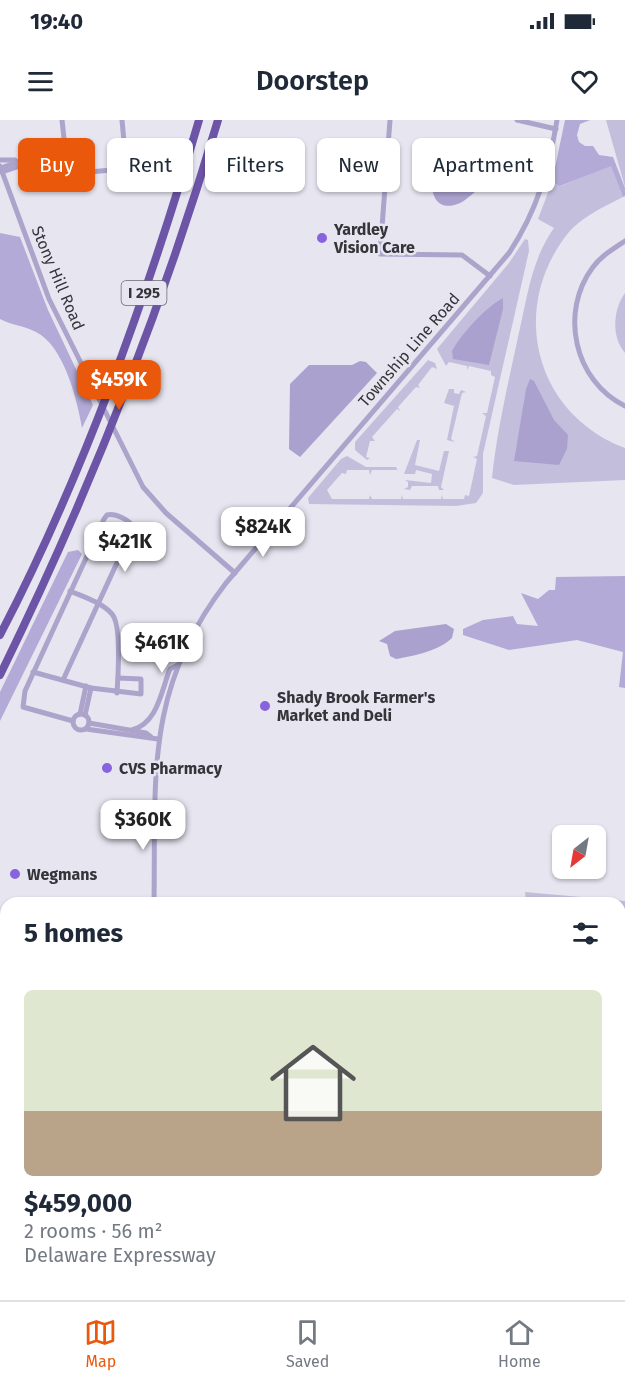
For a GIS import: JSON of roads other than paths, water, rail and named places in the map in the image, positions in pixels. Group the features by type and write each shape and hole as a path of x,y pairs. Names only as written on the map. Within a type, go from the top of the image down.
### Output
{"highway":[{"name":"I 295","path":"0,635 79,462 146,286 199,120"},
{"name":"I 295","path":"0,675 55,561 118,412 175,257 218,120"},
{"path":"0,625 79,462"}],"street":[{"path":"62,120 64,138"},
{"path":"95,172 123,169 126,153 122,120"},
{"path":"390,120 380,254 462,255 489,276"},
{"path":"517,120 556,129"},
{"name":"Township Line Road","path":"235,573 509,253 535,207 548,170 557,120"},
{"path":"0,160 18,161"},
{"path":"1,169 18,163"},
{"name":"Stony Hill Road","path":"1,169 49,299 99,395 140,482 156,503 235,573"},
{"path":"625,241 604,255 589,273 577,299 574,319 576,343 587,370 608,395 625,406"},
{"path":"63,680 133,528 129,521 112,514 107,515 70,591 25,691 23,707 73,721 83,715 89,687"},
{"path":"154,897 159,739 167,695 178,665 200,620 235,573"},
{"path":"70,591 98,603 113,615 117,627 117,693"},
{"path":"132,730 147,723 156,709 170,669 178,665"},
{"path":"33,672 117,693 141,694 141,679 118,678"},
{"path":"83,715 89,723 146,733 159,739"},
{"path":"73,721 75,729 143,739 151,737"},
{"path":"86,729 89,723"}],"place":[{"name":"Yardley Vision Care","path":"322,238"},
{"name":"Shady Brook Farmer's Market and Deli","path":"265,706"},
{"name":"CVS Pharmacy","path":"107,768"},
{"name":"Wegmans","path":"15,874"}]}
